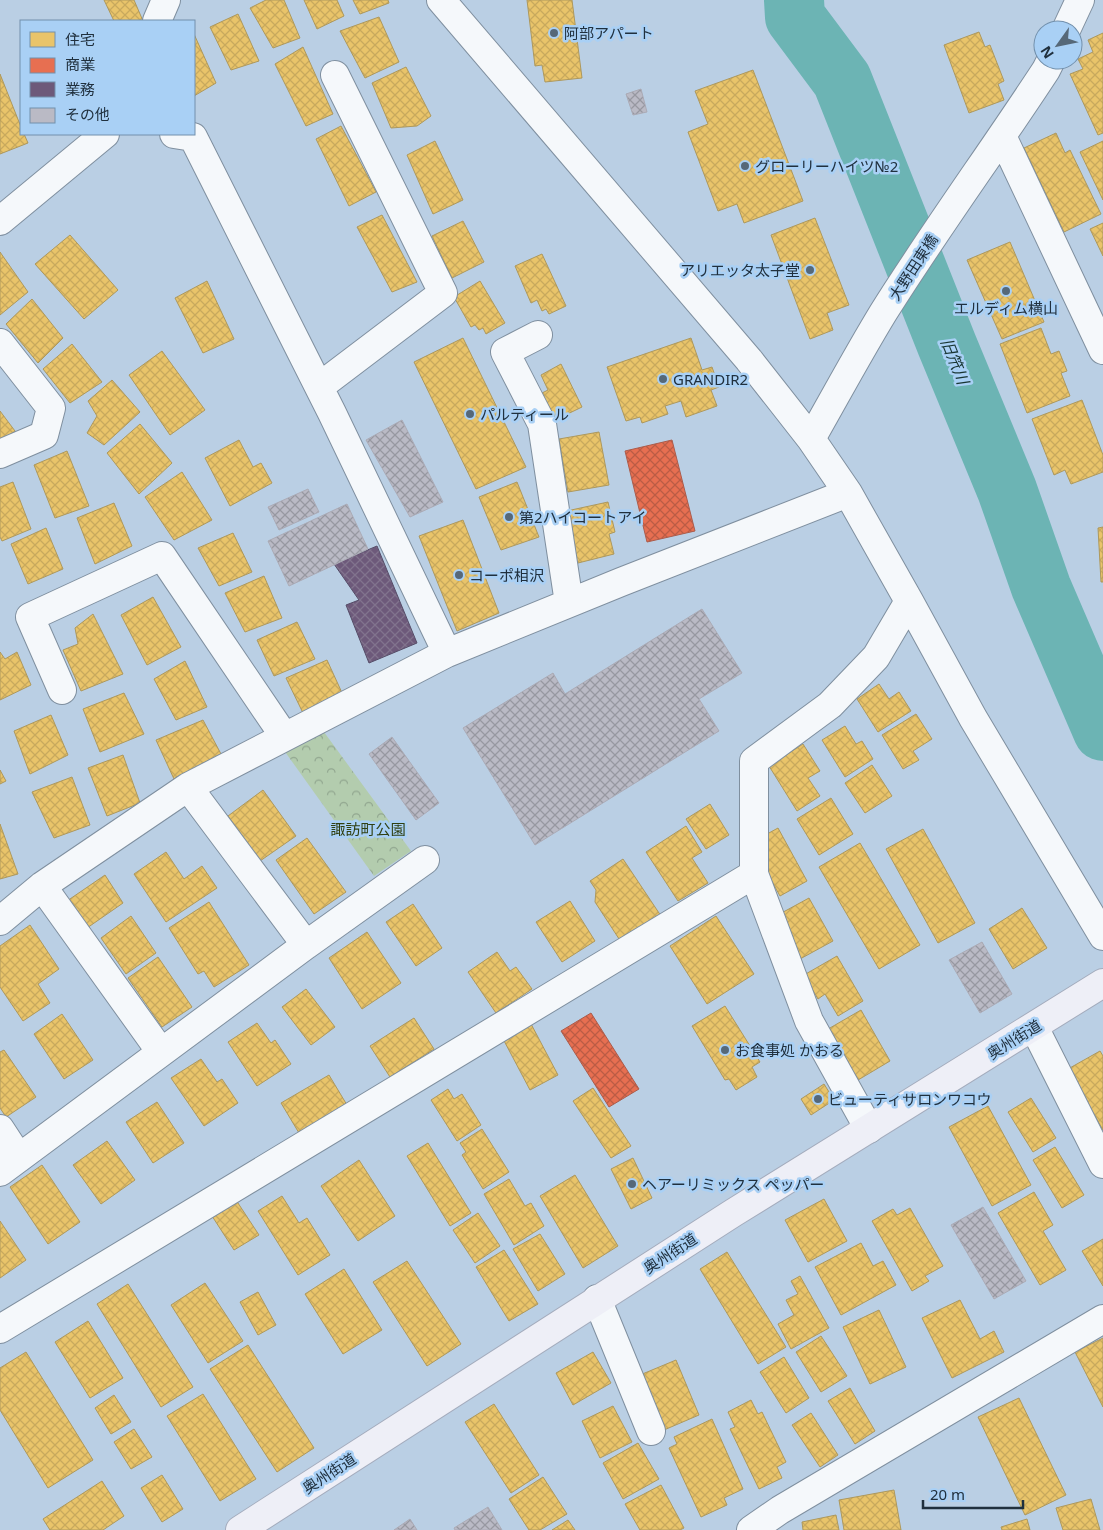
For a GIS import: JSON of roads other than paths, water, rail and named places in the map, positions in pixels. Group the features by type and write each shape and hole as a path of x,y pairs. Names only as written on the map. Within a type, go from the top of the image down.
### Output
{"main road":[{"name":"奥州街道","path":"240,1530 597,1300 1103,983"}],"street":[{"path":"441,0 749,360 811,439 848,493 910,601 973,718 1103,936"},
{"path":"1071,20 1081,0"},
{"name":"大野田東橋","path":"811,439 882,314 1046,70"},
{"path":"319,387 443,293 335,75"},
{"path":"0,220 104,135"},
{"path":"180,135 193,137 319,387 447,653"},
{"path":"1002,136 1103,350"},
{"path":"538,336 505,352 542,424 568,603"},
{"path":"0,343 51,408 44,435 0,454"},
{"path":"0,921 42,886 188,787 447,653 568,603 848,493"},
{"path":"62,690 30,617 162,556 284,736"},
{"path":"869,1129 808,1021 754,874 754,761 830,705 876,658 910,601"},
{"path":"188,787 306,945"},
{"path":"0,1129 10,1165 306,945 425,860"},
{"path":"0,1329 754,874"},
{"path":"42,886 161,1052"},
{"path":"1034,1027 1103,1164"},
{"path":"597,1300 651,1432"},
{"path":"751,1530 782,1520 1103,1319"}],"waterway":[{"name":"旧笊川","path":"794,0 795,17 842,80 947,345 1007,490 1041,587 1103,731"}],"place":[{"name":"阿部アパート","path":"554,33"},
{"name":"グローリーハイツ№2","path":"745,166"},
{"name":"アリエッタ太子堂","path":"810,270"},
{"name":"エルディム横山","path":"1006,291"},
{"name":"GRANDIR2","path":"663,379"},
{"name":"パルティール","path":"470,414"},
{"name":"第2ハイコートアイ","path":"509,517"},
{"name":"コーポ相沢","path":"459,575"},
{"name":"お食事処 かおる","path":"725,1050"},
{"name":"ビューティサロンワコウ","path":"818,1099"},
{"name":"ヘアーリミックス ペッパー","path":"632,1184"}],"park label":[{"name":"諏訪町公園","path":"368,829"}]}
